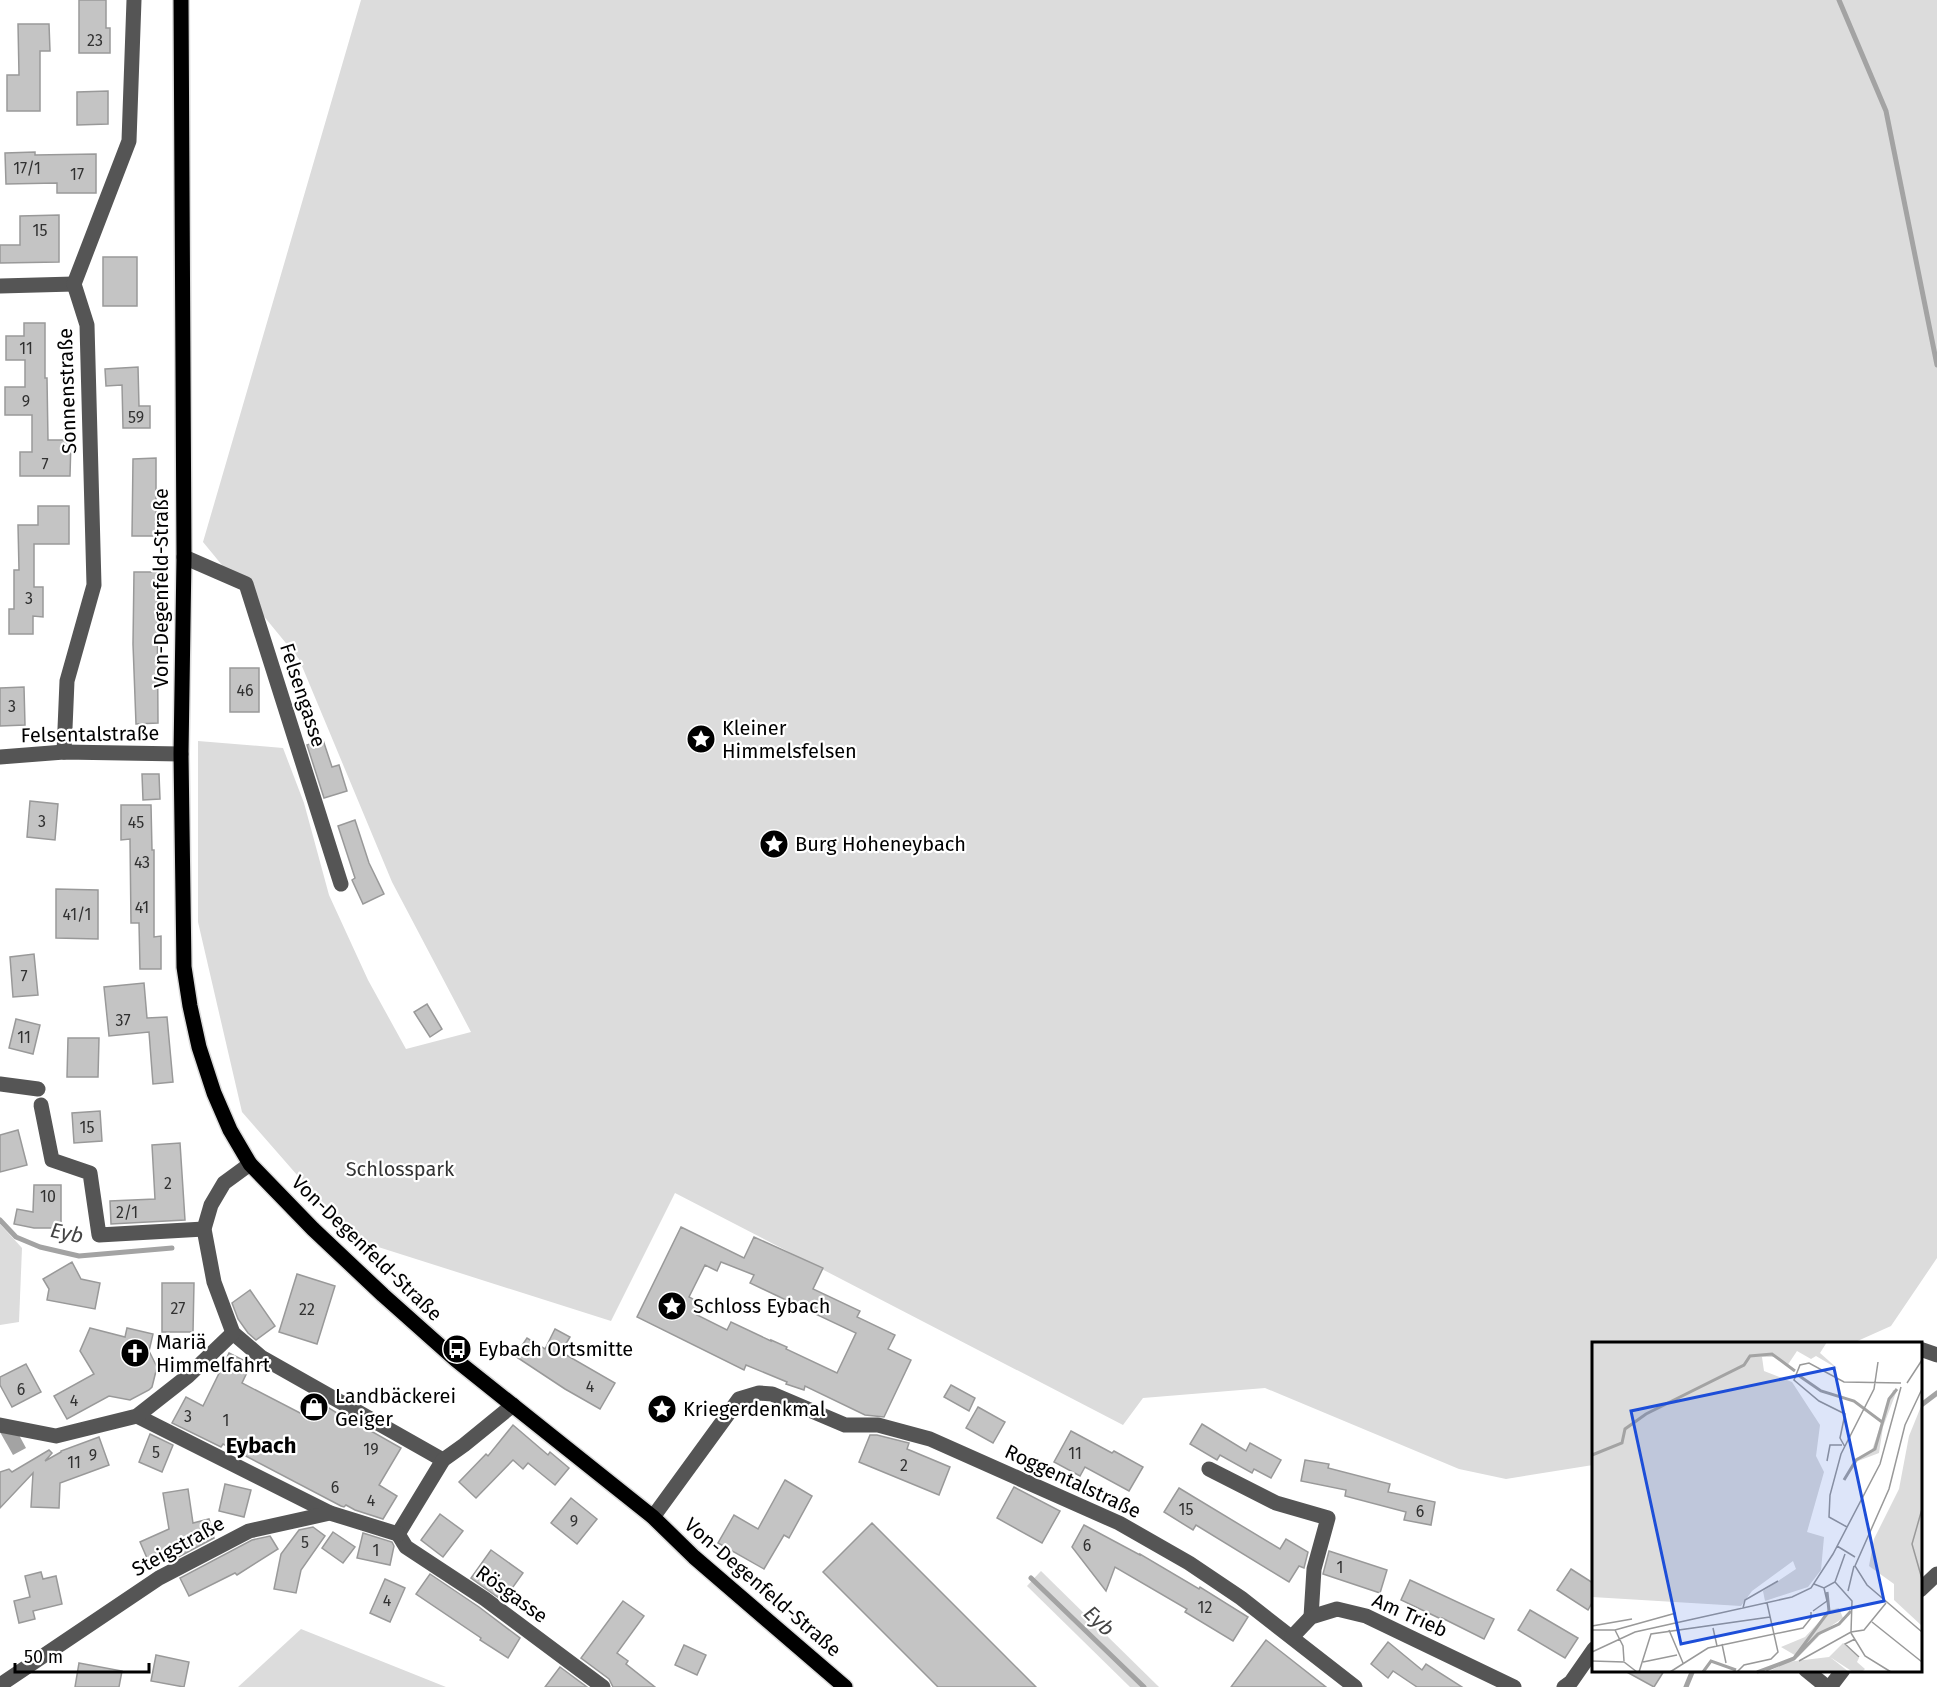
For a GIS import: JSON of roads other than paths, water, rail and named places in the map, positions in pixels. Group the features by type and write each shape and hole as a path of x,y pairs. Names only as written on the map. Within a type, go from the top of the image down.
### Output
{"main road":[{"name":"Von-Degenfeld-Straße","path":"181,0 184,557 181,754 184,967 199,1047 214,1094 230,1130 250,1164 383,1295 456,1360 653,1517 694,1557 845,1687"}],"street":[{"path":"0,286 74,284 129,141 134,0"},
{"name":"Sonnenstraße","path":"64,752 67,681 94,585 87,325 74,284"},
{"name":"Felsengasse","path":"184,557 246,584 341,884"},
{"name":"Felsentalstraße","path":"0,758 64,752 181,754"},
{"path":"0,1084 38,1089"},
{"path":"41,1105 52,1160 90,1173 99,1234 204,1229"},
{"path":"250,1164 224,1183 211,1205 204,1229 214,1282 233,1333 261,1357 443,1460"},
{"path":"0,1425 56,1436 137,1416 188,1376 233,1333"},
{"path":"1922,1350 1937,1355"},
{"name":"Roggentalstraße","path":"653,1517 740,1399 759,1393 772,1394 845,1425 878,1425 930,1439 1119,1523 1189,1563 1241,1598 1355,1687"},
{"path":"399,1534 443,1460 513,1405"},
{"path":"137,1416 330,1513"},
{"path":"1209,1469 1276,1503 1328,1518 1314,1569 1311,1617 1292,1637"},
{"name":"Steigstraße","path":"0,1685 169,1573 249,1531 330,1513 399,1534"},
{"name":"Rösgasse","path":"399,1534 406,1547 485,1599 603,1687"},
{"name":"Am Trieb","path":"1311,1617 1337,1609 1366,1616 1514,1687"},
{"path":"1564,1687 1571,1682 1592,1650"},
{"path":"1807,1672 1829,1687 1842,1672"}],"waterway":[{"path":"1839,0 1886,111 1937,365"},
{"name":"Eyb","path":"0,1220 16,1237 40,1247 79,1256 172,1248"},
{"path":"1922,1404 1937,1393"},
{"name":"Eyb","path":"1031,1578 1144,1687"},
{"path":"1686,1687 1692,1672"}],"place":[{"name":"Kleiner Himmelsfelsen","path":"701,739"},
{"name":"Burg Hoheneybach","path":"774,844"},
{"name":"Schloss Eybach","path":"672,1306"},
{"name":"Eybach Ortsmitte","path":"457,1349"},
{"name":"Mariä Himmelfahrt","path":"135,1353"},
{"name":"Landbäckerei Geiger","path":"314,1407"},
{"name":"Kriegerdenkmal","path":"662,1409"}],"district":[{"name":"Eybach","path":"261,1445"}],"park label":[{"name":"Schlosspark","path":"400,1169"}]}
